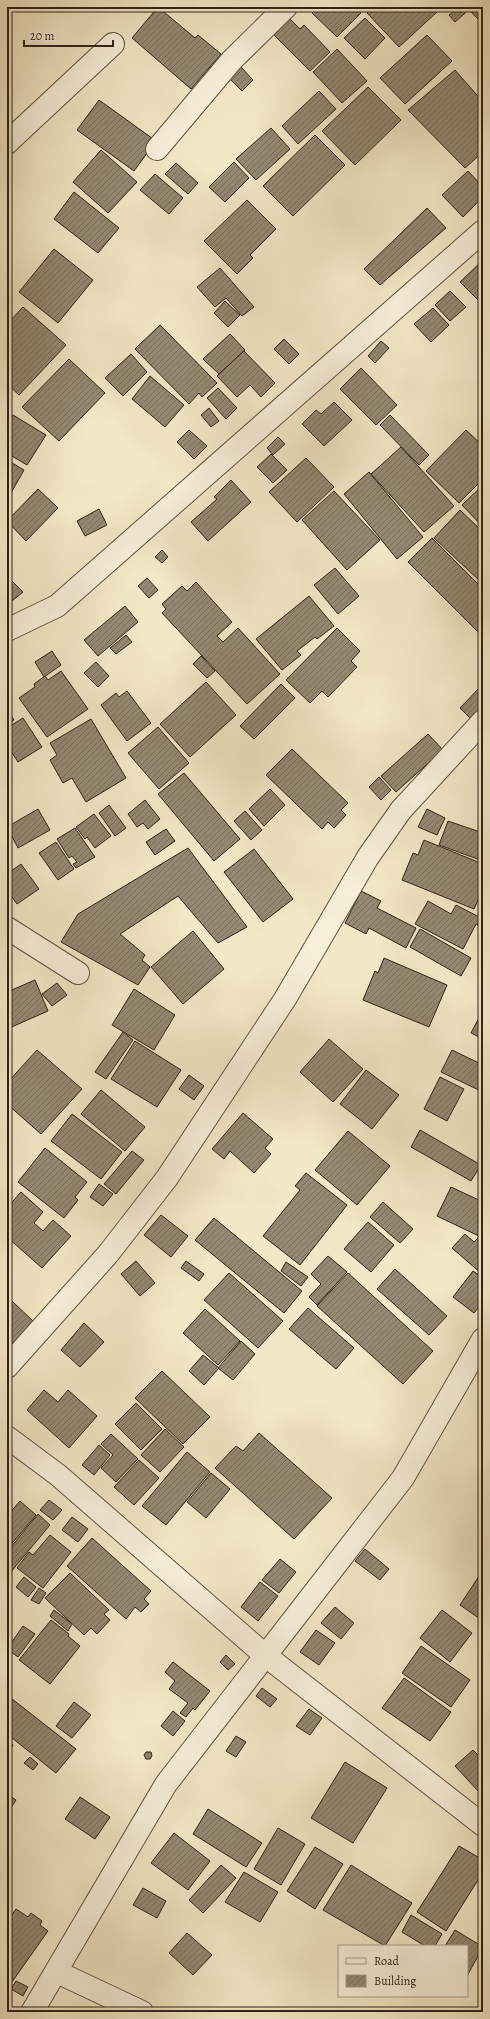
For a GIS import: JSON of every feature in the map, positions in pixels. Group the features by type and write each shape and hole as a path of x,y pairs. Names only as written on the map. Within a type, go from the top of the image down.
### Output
{"street":[{"path":"157,149 232,60 286,7"},
{"path":"7,143 113,44"},
{"path":"7,630 57,606 483,231"},
{"path":"7,1367 108,1254 167,1178 286,999 368,857 401,810 483,721"},
{"path":"7,928 78,973"},
{"path":"32,2012 57,1972 121,1859 166,1784 403,1478 483,1340"},
{"path":"7,1437 58,1475 266,1656 483,1825"},
{"path":"57,1972 142,2012"}],"building":[{"path":"158,7 195,38 198,35 221,54 191,89 132,38"},
{"path":"318,7 355,7 361,13 337,37 312,13"},
{"path":"373,7 431,7 437,12 399,47 367,13"},
{"path":"459,7 472,7 455,22 449,15"},
{"path":"474,7 479,7 483,12 483,15 478,19 470,11"},
{"path":"365,18 385,38 365,59 344,38"},
{"path":"290,19 300,29 304,25 330,52 310,71 274,35"},
{"path":"427,35 452,61 405,104 380,78"},
{"path":"337,49 367,81 342,103 313,72"},
{"path":"240,66 253,80 242,91 228,77"},
{"path":"455,70 483,102 483,152 465,168 408,110"},
{"path":"368,87 401,120 355,165 322,131"},
{"path":"319,91 336,109 298,144 282,126"},
{"path":"99,100 156,141 134,171 77,130"},
{"path":"271,128 290,149 256,180 236,159"},
{"path":"315,135 345,165 293,216 263,186"},
{"path":"101,150 137,182 108,213 73,182"},
{"path":"234,162 249,178 225,202 209,187"},
{"path":"176,163 198,183 188,194 165,174"},
{"path":"468,171 483,187 483,197 463,217 442,195"},
{"path":"155,174 183,198 169,214 140,190"},
{"path":"74,192 119,228 98,253 54,219"},
{"path":"247,200 276,229 250,255 253,258 237,274 204,241"},
{"path":"427,208 446,228 380,285 364,269"},
{"path":"54,249 93,280 58,323 19,292"},
{"path":"483,260 483,305 460,282"},
{"path":"220,268 254,307 242,316 226,298 215,307 197,287"},
{"path":"450,291 466,307 450,321 435,305"},
{"path":"225,301 240,315 228,327 214,313"},
{"path":"23,307 66,345 19,395 7,384 7,324"},
{"path":"433,308 449,325 431,342 414,324"},
{"path":"160,325 217,383 202,397 199,393 189,404 135,349"},
{"path":"230,334 245,350 219,374 203,359"},
{"path":"284,339 299,354 289,364 274,349"},
{"path":"381,341 389,348 375,363 368,356"},
{"path":"244,351 275,383 261,397 250,385 237,397 217,376"},
{"path":"131,354 147,372 123,396 105,378"},
{"path":"69,359 105,393 59,441 22,407"},
{"path":"361,368 397,405 376,425 340,389"},
{"path":"150,376 184,405 165,427 132,399"},
{"path":"218,388 237,408 226,419 207,398"},
{"path":"334,402 352,420 324,446 302,424 316,410 321,414"},
{"path":"209,408 219,421 211,427 201,415"},
{"path":"13,415 46,435 27,465 7,453 7,426"},
{"path":"390,415 429,455 419,465 380,425"},
{"path":"189,430 207,446 194,459 177,442"},
{"path":"466,430 483,446 483,479 459,503 426,471"},
{"path":"278,437 285,444 273,455 267,448"},
{"path":"401,447 454,506 424,532 371,474"},
{"path":"271,454 287,470 273,483 257,467"},
{"path":"306,458 334,487 297,522 269,492"},
{"path":"7,460 24,470 7,500"},
{"path":"369,472 423,537 397,559 344,494"},
{"path":"231,480 251,502 208,541 191,522 217,499 214,497"},
{"path":"483,485 483,527 462,505"},
{"path":"38,489 58,508 26,541 7,521"},
{"path":"334,491 380,540 347,570 302,520"},
{"path":"99,509 107,525 85,536 77,521"},
{"path":"460,510 483,532 483,584 434,538"},
{"path":"432,538 483,589 483,630 479,633 408,562"},
{"path":"162,550 168,557 162,563 155,557"},
{"path":"335,568 359,596 338,614 314,585"},
{"path":"7,576 23,592 7,605"},
{"path":"147,578 158,590 149,598 138,586"},
{"path":"196,582 232,622 217,636 223,642 238,628 280,674 247,704 162,613 166,609 162,604 182,586 187,591"},
{"path":"309,596 334,626 317,639 315,637 297,651 301,655 282,670 256,639"},
{"path":"125,606 138,622 98,656 84,640"},
{"path":"337,628 360,651 351,661 357,667 328,697 322,691 310,703 286,680"},
{"path":"126,635 132,642 116,654 110,648"},
{"path":"52,651 61,665 44,677 35,662"},
{"path":"201,656 215,671 207,678 193,664"},
{"path":"96,662 109,676 98,687 84,673"},
{"path":"61,671 88,709 47,737 19,698 35,687 34,684 45,676 48,680"},
{"path":"206,682 236,715 190,757 160,724"},
{"path":"281,684 295,698 254,739 240,726"},
{"path":"483,684 483,707 471,719 460,708"},
{"path":"127,691 151,723 127,741 101,705 116,693 119,697"},
{"path":"7,709 14,720 7,725"},
{"path":"23,718 42,747 18,762 7,745 7,728"},
{"path":"91,719 126,778 86,802 72,778 63,783 50,760 57,755 50,743"},
{"path":"158,727 189,763 159,789 128,753"},
{"path":"428,734 443,750 396,792 381,776"},
{"path":"292,749 348,803 341,810 346,815 334,828 328,822 322,829 266,775"},
{"path":"184,773 240,839 214,861 158,794"},
{"path":"379,777 391,790 381,800 369,787"},
{"path":"270,789 285,805 264,826 249,809"},
{"path":"145,800 160,819 148,829 143,823 137,827 128,814"},
{"path":"109,805 126,828 115,836 99,813"},
{"path":"38,809 50,830 18,848 7,827"},
{"path":"427,809 445,818 437,835 418,827"},
{"path":"245,811 262,830 251,840 234,821"},
{"path":"94,814 111,836 95,848 87,837 85,839 76,827"},
{"path":"448,821 483,833 483,861 439,845"},
{"path":"75,828 95,857 76,868 73,864 77,862 72,856 69,858 57,839"},
{"path":"166,829 175,841 155,855 146,842"},
{"path":"424,840 483,864 483,889 474,909 402,880 413,853 418,855"},
{"path":"56,842 74,869 58,880 39,853"},
{"path":"188,848 247,927 218,943 178,896 120,934 145,955 142,960 150,967 138,985 61,942 78,914"},
{"path":"254,849 293,899 263,922 224,872"},
{"path":"21,864 39,889 17,904 7,890 7,874"},
{"path":"361,891 381,901 377,908 416,928 406,948 369,928 366,934 345,923"},
{"path":"428,901 451,914 456,905 483,919 483,925 482,927 476,924 463,949 415,924"},
{"path":"420,929 471,958 461,976 410,947"},
{"path":"193,931 224,969 183,1004 151,967"},
{"path":"384,958 447,985 429,1027 363,1000 375,971 378,973"},
{"path":"35,980 48,1011 7,1029 7,992"},
{"path":"57,983 67,995 52,1006 42,994"},
{"path":"134,989 175,1015 154,1050 112,1025"},
{"path":"483,1010 483,1039 471,1033"},
{"path":"123,1032 133,1040 106,1079 95,1072"},
{"path":"329,1039 363,1069 333,1102 300,1072"},
{"path":"135,1041 181,1070 157,1107 111,1079"},
{"path":"37,1050 82,1089 41,1134 7,1104 7,1083"},
{"path":"452,1050 483,1065 483,1092 441,1072"},
{"path":"366,1070 399,1095 372,1129 340,1104"},
{"path":"189,1075 204,1086 194,1100 179,1089"},
{"path":"440,1077 464,1089 447,1121 424,1109"},
{"path":"101,1090 145,1127 125,1151 81,1114"},
{"path":"243,1113 273,1139 265,1148 271,1154 254,1173 230,1151 224,1159 212,1149"},
{"path":"72,1114 122,1152 101,1179 51,1141"},
{"path":"420,1130 481,1165 471,1181 411,1147"},
{"path":"348,1131 390,1166 357,1205 315,1170"},
{"path":"45,1148 87,1182 75,1197 78,1200 64,1218 18,1182"},
{"path":"132,1151 144,1160 116,1194 104,1184"},
{"path":"306,1173 347,1205 300,1265 263,1236 300,1190 295,1186"},
{"path":"99,1184 113,1194 103,1206 90,1197"},
{"path":"451,1187 483,1202 483,1238 437,1216"},
{"path":"21,1192 43,1212 34,1223 43,1231 53,1220 71,1236 42,1268 7,1237 7,1208"},
{"path":"383,1202 413,1229 400,1243 370,1217"},
{"path":"161,1215 188,1236 171,1257 144,1235"},
{"path":"214,1218 302,1291 284,1313 195,1240"},
{"path":"368,1222 394,1245 371,1272 344,1249"},
{"path":"465,1234 474,1242 478,1238 483,1243 483,1275 452,1248"},
{"path":"328,1256 347,1272 317,1305 309,1297 321,1284 311,1274"},
{"path":"136,1261 155,1283 140,1296 121,1274"},
{"path":"186,1261 204,1274 199,1281 181,1268"},
{"path":"286,1262 308,1277 301,1286 281,1271"},
{"path":"395,1269 447,1316 429,1335 377,1289"},
{"path":"473,1271 483,1278 483,1302 474,1313 453,1297"},
{"path":"229,1273 283,1321 258,1348 204,1300"},
{"path":"348,1273 433,1351 403,1384 317,1306"},
{"path":"12,1301 34,1322 7,1350 7,1307"},
{"path":"308,1308 354,1348 336,1369 289,1329"},
{"path":"205,1309 240,1341 218,1365 183,1333"},
{"path":"84,1323 104,1342 80,1367 61,1350"},
{"path":"241,1341 255,1354 233,1380 218,1368"},
{"path":"203,1355 219,1368 204,1385 189,1371"},
{"path":"162,1371 210,1417 183,1444 135,1398"},
{"path":"44,1390 58,1402 68,1390 97,1416 69,1448 27,1410"},
{"path":"136,1403 162,1429 141,1450 115,1424"},
{"path":"165,1429 184,1447 160,1472 141,1455"},
{"path":"259,1433 332,1498 294,1539 215,1468 236,1446 243,1451"},
{"path":"111,1434 138,1459 116,1482 101,1468 113,1455 101,1444"},
{"path":"99,1445 110,1455 94,1475 82,1465"},
{"path":"187,1452 210,1472 166,1525 142,1506"},
{"path":"139,1460 159,1478 134,1505 114,1487"},
{"path":"211,1473 230,1489 206,1518 187,1502"},
{"path":"49,1500 62,1510 53,1520 40,1510"},
{"path":"20,1501 36,1515 9,1547 7,1546 7,1516"},
{"path":"38,1514 50,1525 10,1573 7,1570 7,1552"},
{"path":"72,1517 88,1529 78,1542 62,1530"},
{"path":"50,1535 71,1552 43,1588 17,1568 29,1552 33,1555"},
{"path":"92,1538 151,1591 144,1599 149,1604 141,1612 135,1607 126,1619 67,1566"},
{"path":"365,1549 389,1569 380,1580 355,1561"},
{"path":"280,1559 296,1572 279,1593 262,1580"},
{"path":"483,1570 483,1621 460,1605"},
{"path":"70,1573 109,1610 104,1614 110,1620 97,1634 91,1628 84,1635 45,1598"},
{"path":"24,1577 36,1587 28,1597 16,1587"},
{"path":"260,1582 278,1596 258,1621 241,1607"},
{"path":"39,1588 46,1593 39,1604 31,1600"},
{"path":"335,1607 354,1623 341,1639 321,1623"},
{"path":"54,1610 72,1624 68,1631 50,1616"},
{"path":"442,1610 472,1633 450,1662 420,1638"},
{"path":"51,1620 69,1634 68,1636 80,1646 50,1684 19,1660"},
{"path":"23,1626 35,1634 18,1657 7,1649"},
{"path":"316,1630 335,1643 319,1665 300,1652"},
{"path":"421,1646 470,1680 451,1707 402,1673"},
{"path":"226,1655 235,1664 228,1670 220,1662"},
{"path":"173,1662 210,1691 195,1710 193,1708 186,1717 180,1713 188,1703 169,1689 175,1681 165,1672"},
{"path":"404,1678 451,1712 430,1741 382,1708"},
{"path":"262,1688 277,1699 270,1707 256,1696"},
{"path":"7,1695 76,1749 56,1773 7,1734"},
{"path":"74,1702 91,1715 72,1738 56,1726"},
{"path":"309,1709 322,1718 310,1735 296,1726"},
{"path":"173,1711 185,1721 173,1736 161,1726"},
{"path":"236,1736 246,1742 236,1757 226,1751"},
{"path":"7,1741 13,1745 7,1756"},
{"path":"473,1750 483,1760 483,1789 479,1792 455,1766"},
{"path":"146,1752 151,1752 152,1756 150,1759 146,1759 144,1755"},
{"path":"30,1757 38,1764 33,1770 24,1763"},
{"path":"345,1762 387,1788 353,1843 311,1818"},
{"path":"7,1794 16,1800 7,1814"},
{"path":"80,1797 110,1817 95,1839 65,1819"},
{"path":"208,1809 262,1843 246,1867 193,1834"},
{"path":"278,1828 305,1844 281,1885 254,1869"},
{"path":"174,1833 210,1861 188,1890 151,1863"},
{"path":"459,1846 483,1860 483,1872 446,1931 417,1912"},
{"path":"315,1847 343,1864 315,1909 287,1891"},
{"path":"221,1865 236,1878 203,1913 189,1900"},
{"path":"351,1865 412,1903 386,1945 323,1910"},
{"path":"244,1872 278,1892 260,1922 225,1902"},
{"path":"143,1888 166,1901 157,1918 133,1905"},
{"path":"16,1909 28,1917 31,1913 42,1921 40,1925 48,1931 7,1989 7,1922"},
{"path":"411,1915 442,1934 436,1945 423,1945 402,1932"},
{"path":"455,1930 483,1947 468,1974 468,1945 446,1945"},
{"path":"187,1933 212,1955 193,1975 169,1953"},
{"path":"16,1981 28,1987 23,1996 11,1989"}]}
